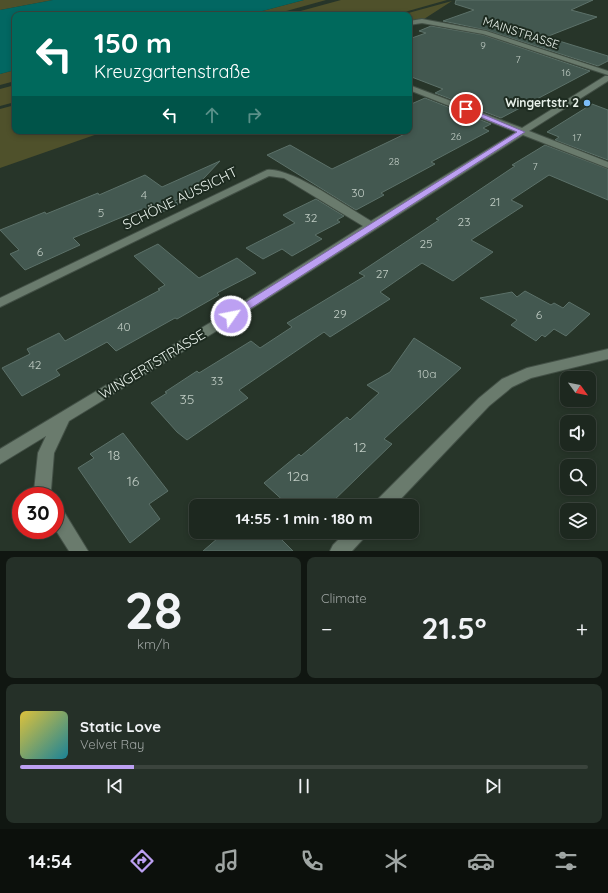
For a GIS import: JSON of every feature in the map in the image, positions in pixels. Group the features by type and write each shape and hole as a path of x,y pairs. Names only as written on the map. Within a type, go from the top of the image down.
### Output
{"street":[{"name":"MAINSTRASSE","path":"412,23 426,21 484,32 608,73"},
{"name":"WINGERTSTRASSE","path":"0,457 63,417 218,324 371,226 608,78"},
{"path":"412,88 608,165"},
{"name":"SCHÖNE AUSSICHT","path":"0,303 267,173 274,172 287,176 371,226"},
{"path":"391,499 484,402 507,383 527,373 608,354"},
{"path":"42,487 46,453 63,417"},
{"path":"64,527 79,551"},
{"path":"339,551 351,539"}],"green space":[{"path":"0,0 53,0 0,10"},
{"path":"304,0 326,0 283,12 258,12"},
{"path":"341,0 447,0 405,12 297,12"},
{"path":"452,1 424,19 412,21 412,12"},
{"path":"12,71 12,82 0,85 0,74"},
{"path":"12,86 12,103 0,106 0,89"},
{"path":"12,106 12,134 97,134 0,168 0,109"}],"water":[{"path":"53,0 304,0 258,12 12,12 12,71 0,74 0,10"}],"building":[{"path":"456,0 593,0 571,10 597,17 546,37 608,56 608,61 598,66 486,30 443,21 474,10 455,4"},
{"path":"431,26 483,35 590,71 501,118 435,93 443,89 412,77 412,38 426,33 419,31"},
{"path":"425,98 491,124 483,128 489,131 431,162 435,164 381,193 384,195 356,210 267,155 290,145 332,169 405,134 412,134 412,104"},
{"path":"592,104 608,110 608,160 555,140 559,137 547,132"},
{"path":"545,145 608,169 608,200 549,175 511,200 523,206 471,240 493,252 453,281 422,263 380,292 390,299 330,337 324,332 239,390 248,398 187,440 177,432 151,403 197,371 199,373 251,341 260,348 292,327 287,323 365,276 359,273 439,220 436,219 515,166 512,165"},
{"path":"220,161 188,195 174,201 179,204 160,213 150,206 144,210 142,209 73,238 80,245 25,270 10,254 19,250 0,230 45,212 46,214 98,193 99,195 145,175 162,187"},
{"path":"316,199 344,216 337,220 340,222 315,235 322,239 292,256 282,249 263,259 246,248 295,223 283,215"},
{"path":"158,244 199,278 237,258 256,273 217,293 219,295 177,319 175,318 116,351 107,342 56,370 60,375 22,396 2,368 30,354 27,349 59,333 65,341 160,290 158,289 165,285 134,256"},
{"path":"525,291 551,305 554,303 563,308 569,302 590,314 566,336 554,329 545,337 542,335 536,341 511,325 517,320 480,298 512,292 517,297"},
{"path":"414,338 461,368 384,439 392,444 335,499 281,499 264,483 299,454 301,456 347,417 350,420 379,393 367,385 390,372"},
{"path":"123,433 168,491 149,504 160,519 130,543 78,468 94,458 90,454"},
{"path":"217,539 281,539 293,551 203,551"}],"place":[{"name":"Wingertstr. 2","path":"587,103"}],"route":[{"path":"231,316 371,226 522,132 466,109"}]}
